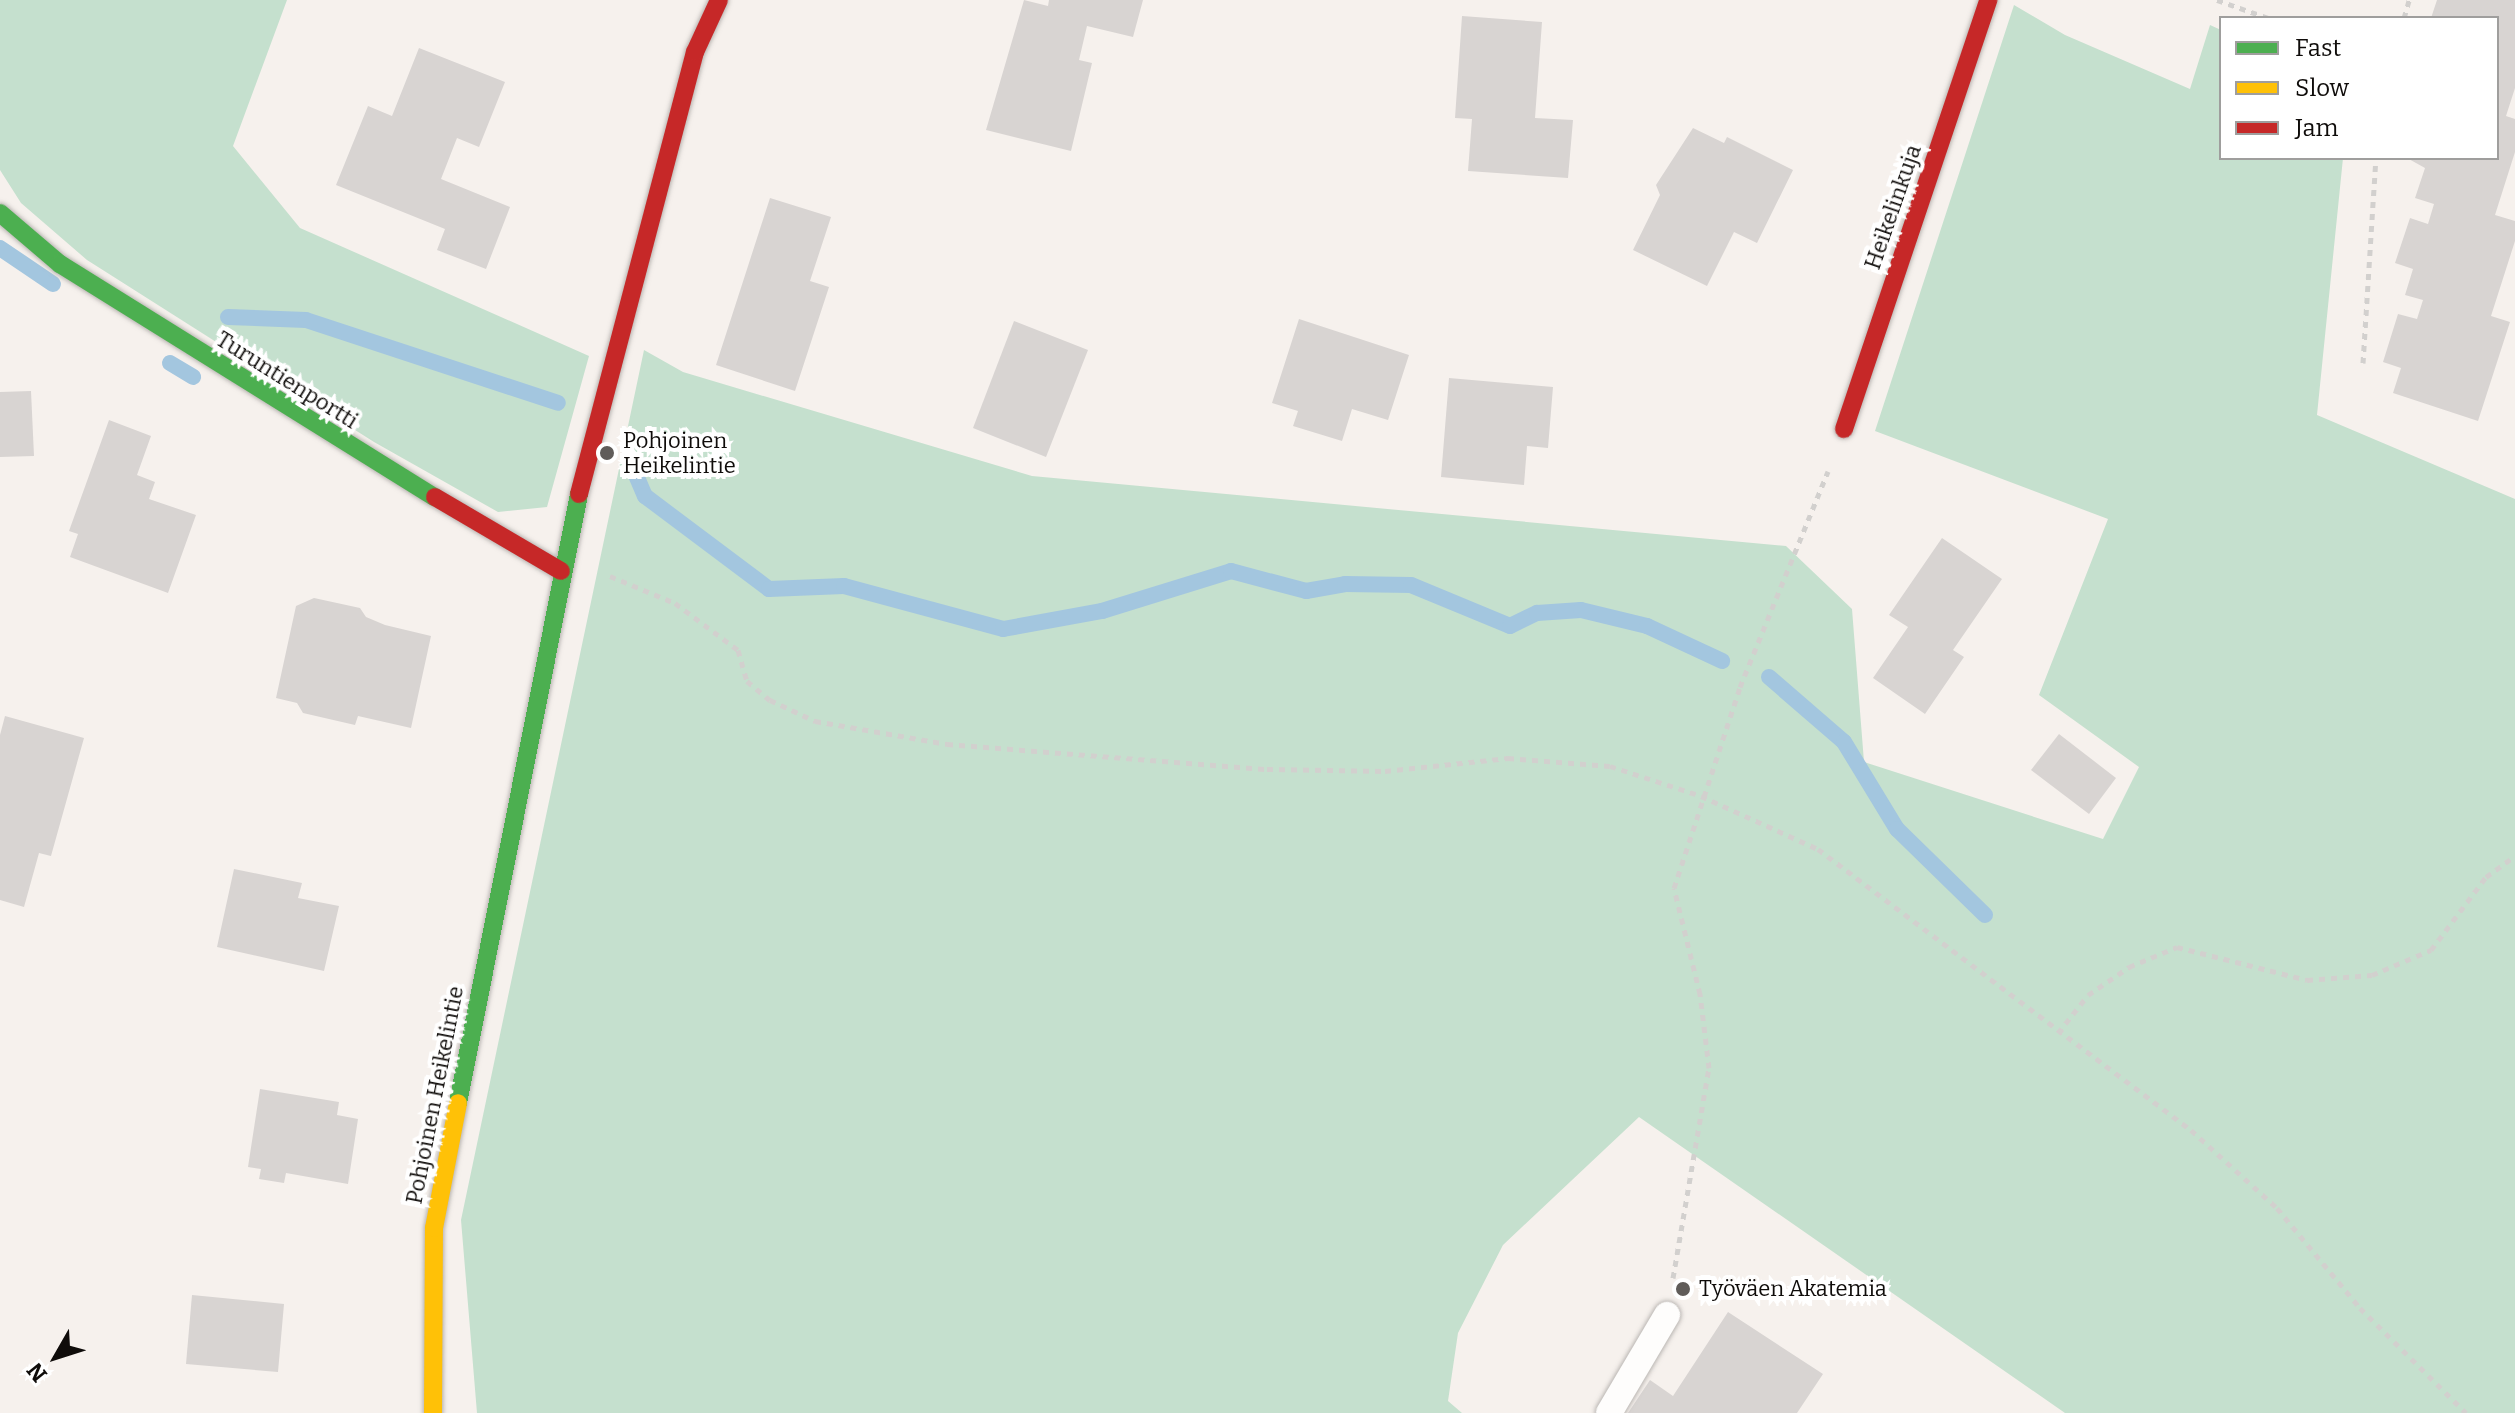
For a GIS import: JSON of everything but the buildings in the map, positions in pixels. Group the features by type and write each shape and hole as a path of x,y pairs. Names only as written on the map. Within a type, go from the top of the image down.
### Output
{"street":[{"name":"Pohjoinen Heikelintie","path":"433,1413 434,1228 561,571 600,402 695,52 719,0"},
{"name":"Heikelinkuja","path":"1844,429 1988,0"},
{"name":"Turuntienportti","path":"0,213 98,288 336,439 561,571"}],"lane":[{"path":"1609,1413 1667,1315"}],"path":[{"path":"2217,0 2262,16"},
{"path":"2363,363 2376,160"},
{"path":"1667,1315 1709,1068 1700,994 1674,888 1701,796 1844,429"},
{"path":"561,571 618,578 675,603 738,650 747,681 770,700 815,721 947,744 1267,769 1385,771 1508,758 1610,766 1701,796 1818,849 1921,923 2058,1033 2191,1130 2277,1208 2360,1308 2466,1413"},
{"path":"2058,1033 2088,995 2129,967 2177,947 2307,980 2372,975 2431,950 2486,877 2515,856"}],"green space":[{"path":"0,0 287,0 233,146 300,228 589,356 547,507 498,512 374,442 87,260 21,203 0,170"},
{"path":"2014,5 2065,35 2190,89 2210,25 2219,29 2219,160 2343,160 2317,415 2515,499 2515,1413 2065,1413 1639,1117 1503,1245 1458,1333 1448,1401 1462,1413 477,1413 461,1220 644,350 683,372 1032,476 1786,546 1852,609 1864,762 2103,839 2139,767 2039,695 2108,519 1875,431"}],"waterway":[{"path":"0,248 53,284"},
{"path":"228,317 306,320 558,403"},
{"path":"170,363 193,377"},
{"path":"630,461 645,496 769,589 844,586 1003,629 1102,611 1231,571 1306,591 1345,584 1411,585 1510,626 1537,613 1581,610 1647,626 1722,661"},
{"path":"1769,677 1844,742 1897,829 1985,915"}],"traffic: fast":[{"path":"0,213 60,264 435,497"},
{"path":"458,1103 579,494"}],"traffic: slow":[{"path":"433,1413 434,1228 458,1103"}],"traffic: jam":[{"path":"579,494 695,52 719,0"},
{"path":"1844,429 1988,0"},
{"path":"435,497 561,571"}],"place":[{"name":"Pohjoinen Heikelintie","path":"607,453"},
{"name":"Työväen Akatemia","path":"1683,1289"}]}
